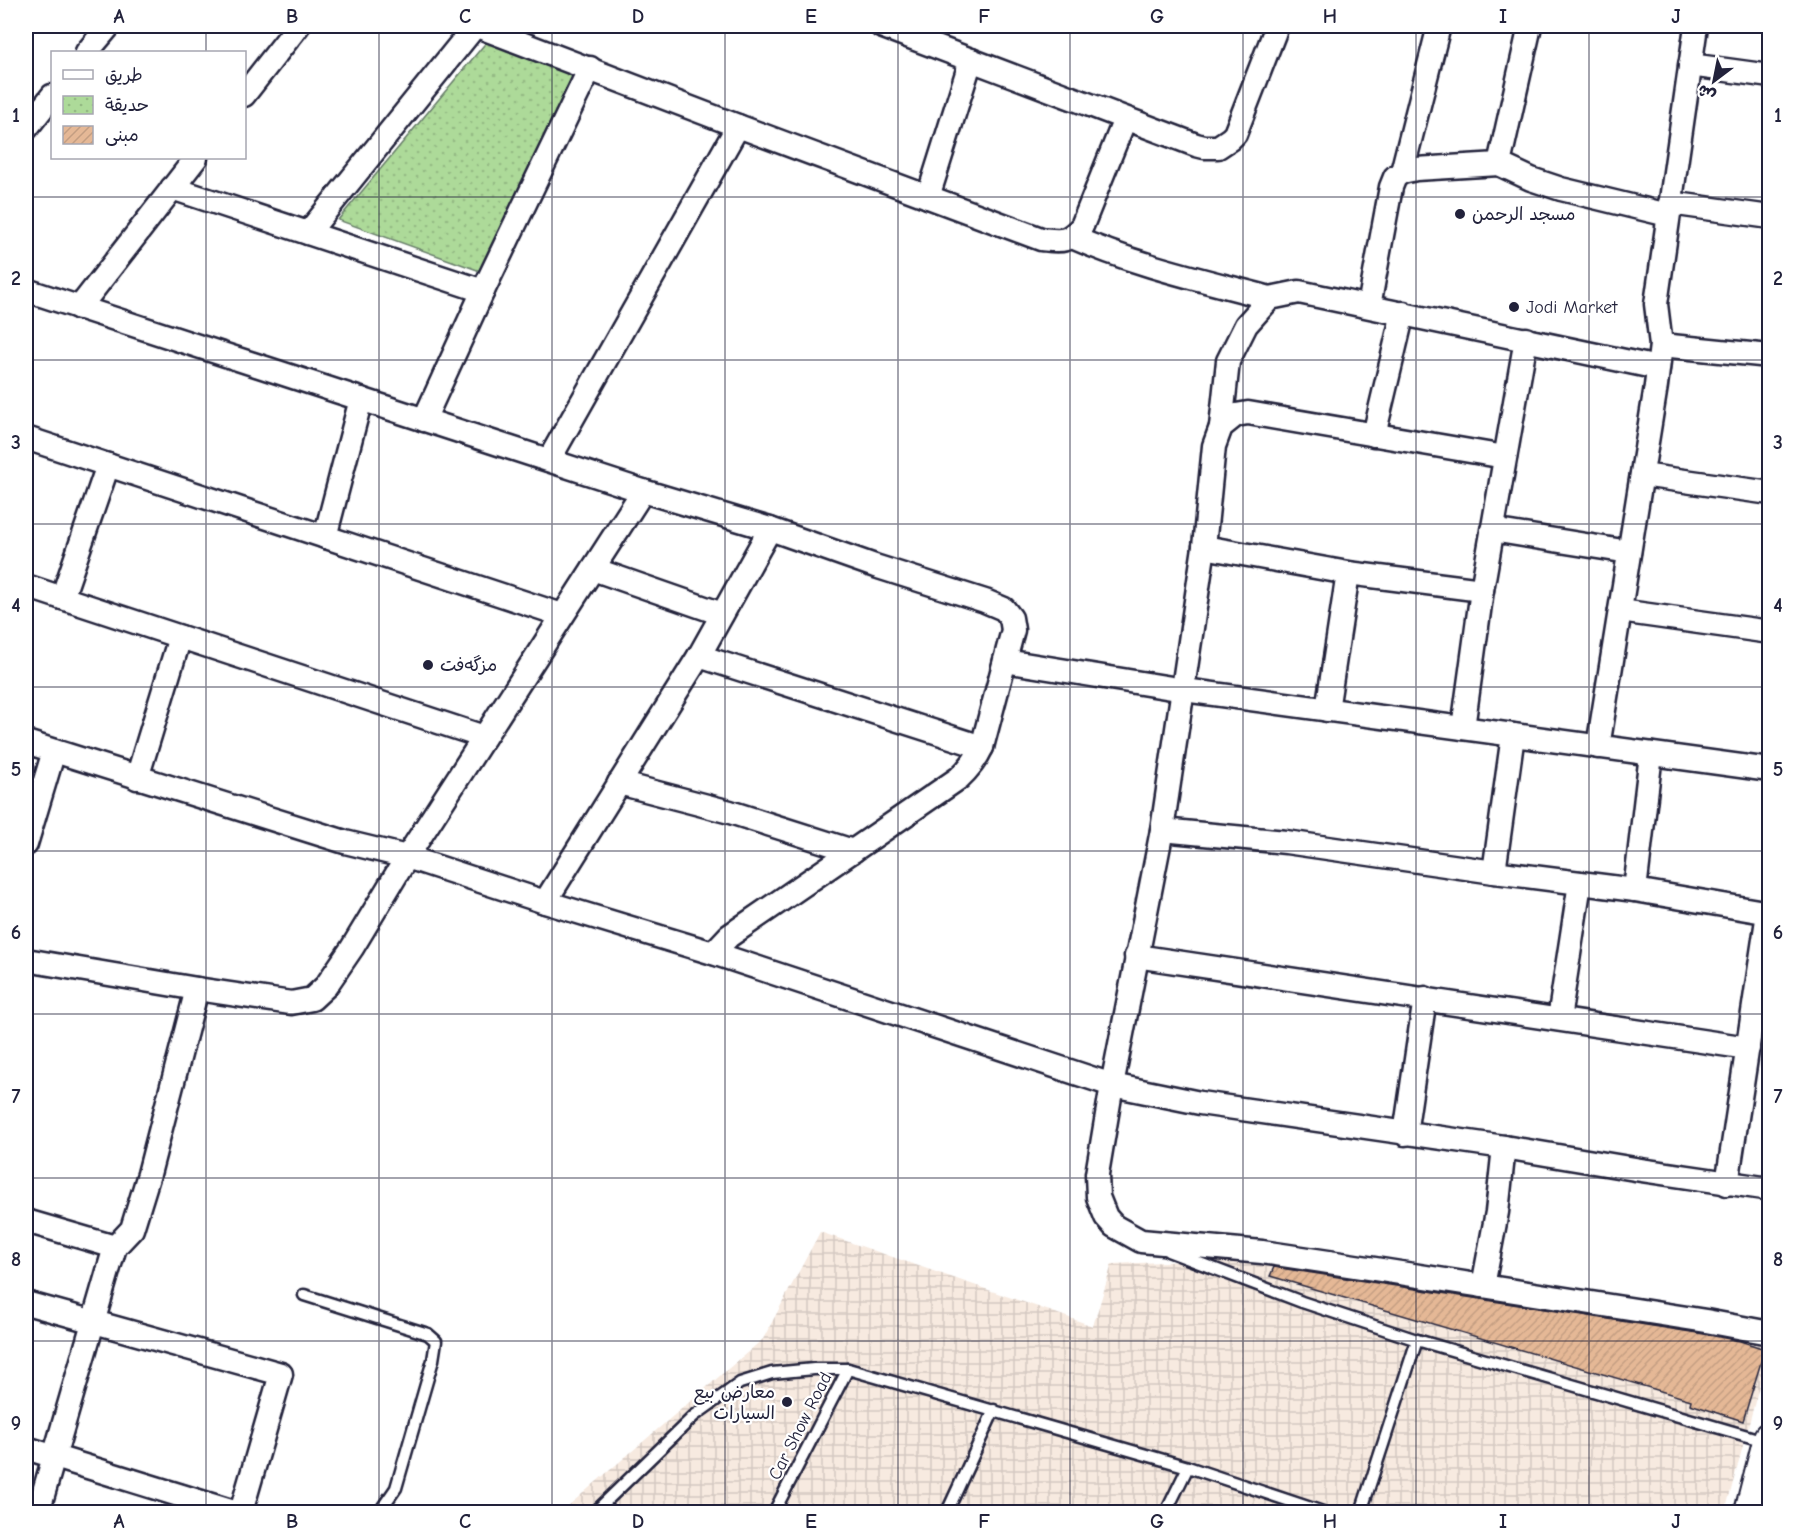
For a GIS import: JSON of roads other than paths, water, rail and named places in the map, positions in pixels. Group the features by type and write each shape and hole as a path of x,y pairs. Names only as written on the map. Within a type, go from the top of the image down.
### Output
{"main road":[{"path":"1755,1507 1769,1440"}],"street":[{"path":"88,51 109,26"},
{"path":"246,92 298,26"},
{"path":"308,233 476,26 521,33 591,68 738,126 1041,239 1060,241 1072,237 1082,226 1125,119"},
{"path":"881,26 1204,147 1218,147 1230,139 1238,128 1277,26"},
{"path":"1402,172 1439,26"},
{"path":"1499,164 1530,26"},
{"path":"1598,747 1658,368 1661,345 1656,304 1696,26"},
{"path":"928,197 971,60"},
{"path":"1690,65 1770,76"},
{"path":"424,420 483,291 591,68"},
{"path":"26,129 51,97"},
{"path":"549,460 738,126"},
{"path":"79,308 195,159"},
{"path":"1369,306 1391,187 1395,177 1402,172 1416,169 1499,164 1531,179 1561,189 1669,209 1770,217"},
{"path":"172,188 483,291"},
{"path":"1072,237 1100,250 1167,271 1270,298 1299,292 1658,368"},
{"path":"26,290 644,491 770,529 1004,609 1011,618 1013,630 982,747 976,760 959,778 729,936 713,953"},
{"path":"1270,298 1246,325 1228,361 1221,427 1214,446 1204,548 1162,830 1136,956 1097,1174 1098,1197 1106,1217 1114,1226 1141,1241 1262,1252 1770,1333"},
{"path":"1374,435 1402,313"},
{"path":"1463,728 1482,590 1526,339"},
{"path":"1661,345 1770,357"},
{"path":"325,537 361,399"},
{"path":"1221,427 1236,415 1248,413 1505,457"},
{"path":"26,438 562,615"},
{"path":"62,598 108,465"},
{"path":"1642,475 1770,493"},
{"path":"26,960 291,1003 312,999 326,986 352,948 407,857 644,491"},
{"path":"545,902 699,656 770,529"},
{"path":"1492,530 1629,552"},
{"path":"1204,548 1348,573 1482,590"},
{"path":"593,569 722,615"},
{"path":"1327,710 1348,573"},
{"path":"26,586 484,737"},
{"path":"1620,611 1770,632"},
{"path":"137,778 180,637"},
{"path":"699,656 982,747"},
{"path":"1005,661 1184,690 1770,770"},
{"path":"1494,872 1513,735"},
{"path":"26,742 345,842 407,857 713,953 1112,1084 1200,1103 1504,1147 1770,1189"},
{"path":"26,844 54,751"},
{"path":"1635,890 1651,754"},
{"path":"619,783 730,812 853,851"},
{"path":"1162,830 1286,842 1635,890 1769,913 1727,1184"},
{"path":"1559,1019 1580,883"},
{"path":"1136,956 1748,1048"},
{"path":"38,1512 115,1247 132,1228 149,1174 197,989"},
{"path":"1405,1134 1425,999"},
{"path":"1483,1286 1497,1212 1504,1147"},
{"path":"26,1221 115,1247"},
{"path":"26,1303 281,1374 241,1512"},
{"path":"26,1448 234,1512"}],"lane":[{"path":"1141,1241 1302,1302 1418,1340 1769,1440"},
{"path":"304,1295 428,1334 436,1341 434,1360 396,1488 377,1512"},
{"path":"1361,1512 1418,1340"},
{"path":"848,1369 1188,1467 1323,1512"},
{"name":"Car Show Road","path":"595,1512 694,1416 740,1383 772,1373 848,1369 774,1512"},
{"path":"947,1512 994,1410"},
{"path":"1166,1512 1188,1467"}],"place":[{"name":"مسجد الرحمن","path":"1460,214"},
{"name":"Jodi Market","path":"1514,307"},
{"name":"مزگەفت","path":"428,665"},
{"name":"معارض بيع السيارات","path":"787,1402"}]}
